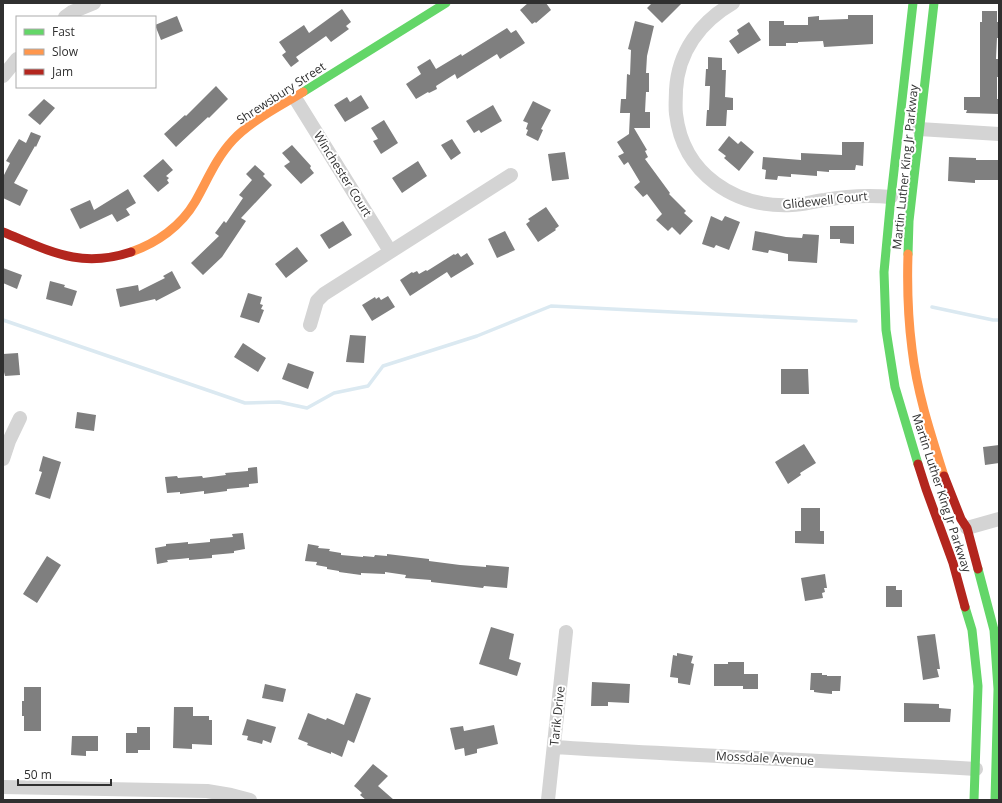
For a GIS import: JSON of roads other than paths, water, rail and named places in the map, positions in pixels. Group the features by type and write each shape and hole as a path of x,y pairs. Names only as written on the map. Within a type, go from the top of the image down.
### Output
{"main road":[{"name":"Shrewsbury Street","path":"3,232 47,250 82,259 95,260 111,258 126,254 149,244 178,224 189,211 220,154 229,142 255,121 295,98 446,3"},
{"name":"Martin Luther King Jr Parkway","path":"913,3 884,272 886,330 895,386 926,488 953,563 972,630 978,686 974,800"},
{"name":"Martin Luther King Jr Parkway","path":"934,3 909,221 907,282 912,350 929,429 948,486 961,519 967,528 994,630 998,689 998,770 995,800"}],"street":[{"path":"66,16 72,12 94,3"},
{"name":"Glidewell Court","path":"732,3 710,18 699,29 688,46 678,72 676,84 676,114 681,135 692,161 722,189 740,198 767,204 792,205 849,196 891,196"},
{"path":"3,76 16,60"},
{"name":"Winchester Court","path":"295,98 390,251"},
{"path":"919,129 999,134"},
{"path":"310,325 317,301 324,294 511,176"},
{"path":"3,459 9,441 20,418"},
{"path":"967,528 999,519"},
{"name":"Tarik Drive","path":"548,800 566,632"},
{"name":"Mossdale Avenue","path":"554,747 976,770"},
{"path":"3,787 200,791 231,795 250,800"}],"waterway":[{"path":"3,320 245,403 279,402 307,408 334,393 368,386 383,366 477,336 551,306 856,321"},
{"path":"932,307 999,320"}]}
